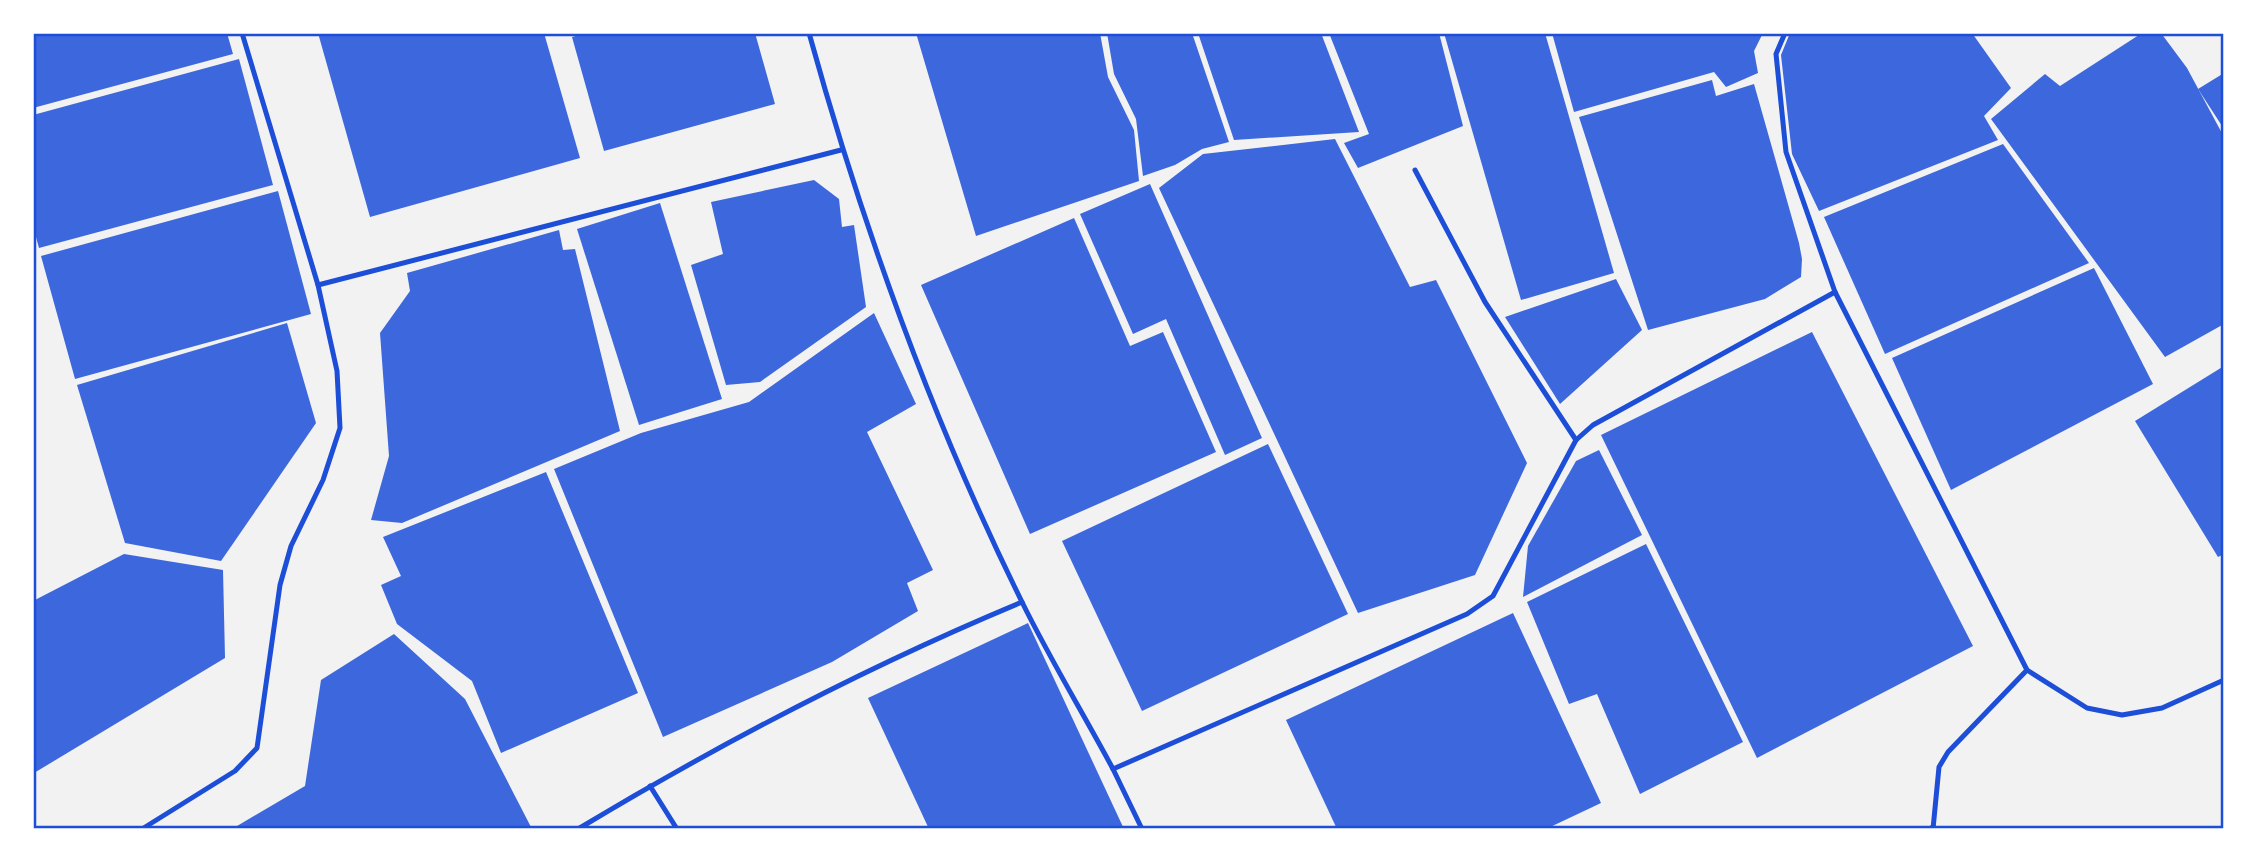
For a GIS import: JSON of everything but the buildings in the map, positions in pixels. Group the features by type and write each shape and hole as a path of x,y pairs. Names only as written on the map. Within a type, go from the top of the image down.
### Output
{"lane":[{"path":"142,829 235,771 257,748 280,585 291,546 323,480 340,428 337,371 318,285 242,33"},
{"path":"809,33 841,150 905,332 952,446 1022,602 1113,769 1142,829"},
{"path":"1785,33 1776,54 1786,152 1835,292 2027,670 2087,708 2122,715 2162,708 2224,680"},
{"path":"318,285 841,150"},
{"path":"1415,170 1485,302 1576,440"},
{"path":"1113,769 1467,614 1493,596 1576,440 1593,425 1835,292"},
{"path":"578,829 650,786 825,690 918,645 1022,602"},
{"path":"1933,829 1939,767 1948,752 2027,670"},
{"path":"650,786 677,829"}]}
